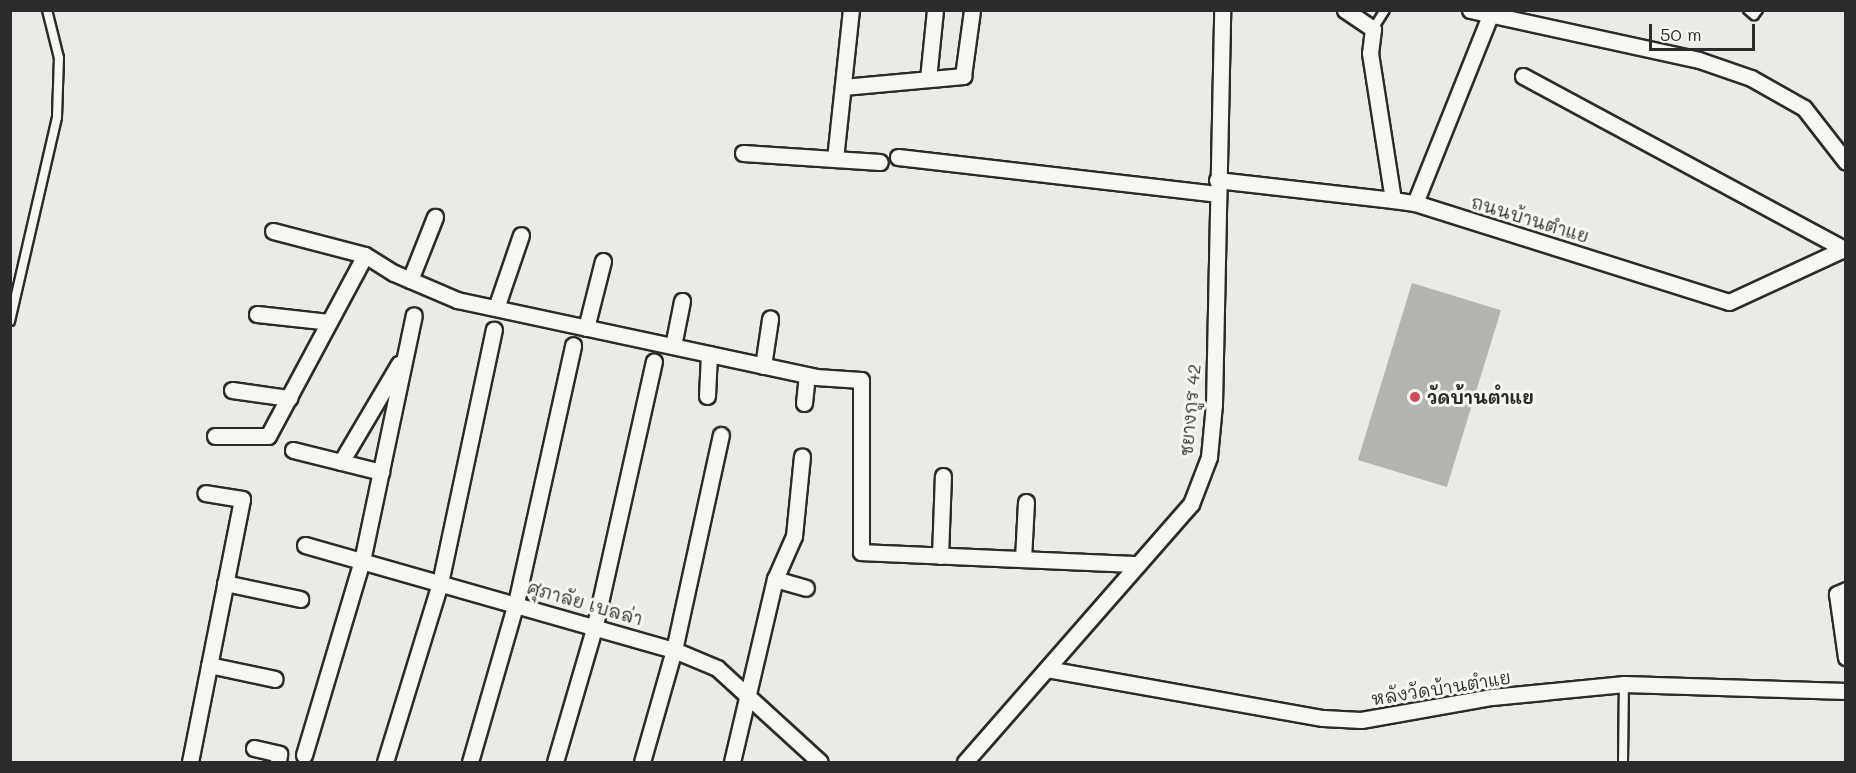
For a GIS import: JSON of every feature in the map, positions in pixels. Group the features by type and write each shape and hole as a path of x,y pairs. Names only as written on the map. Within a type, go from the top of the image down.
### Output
{"street":[{"path":"836,159 851,10"},
{"path":"928,79 935,10"},
{"path":"843,87 963,76 972,10"},
{"name":"ชยางกูร 42","path":"965,762 1191,504 1209,457 1214,404 1222,10"},
{"path":"1345,10 1373,29 1370,53 1393,200"},
{"path":"1470,10 1699,60 1751,78 1804,108 1845,162"},
{"path":"1415,203 1491,13"},
{"path":"1523,76 1845,249"},
{"path":"743,153 880,162"},
{"name":"ถนนบ้านตำแย","path":"898,157 1415,203 1729,302 1845,249"},
{"path":"410,280 435,217"},
{"path":"273,231 365,255 410,280 457,300 807,375 861,380 861,552 1138,564"},
{"path":"496,308 521,235"},
{"path":"215,436 268,436 365,255"},
{"path":"586,328 603,261"},
{"path":"673,346 682,301"},
{"path":"257,314 328,322"},
{"path":"304,755 362,561 414,315"},
{"path":"763,366 770,319"},
{"path":"385,762 440,583 494,330"},
{"path":"470,762 516,603 573,345"},
{"path":"341,462 406,352"},
{"path":"707,396 709,354"},
{"path":"555,762 595,625 654,362"},
{"path":"804,402 807,375"},
{"path":"232,390 289,398"},
{"path":"642,762 674,650 721,435"},
{"path":"293,450 381,472"},
{"path":"732,762 775,579 794,536 802,456"},
{"path":"940,556 943,476"},
{"path":"190,762 242,499 205,493"},
{"path":"1023,559 1026,502"},
{"name":"ศุภาลัย เบลล่า","path":"305,545 595,625 674,650 717,668 820,762"},
{"path":"775,579 806,588"},
{"path":"225,583 300,599"},
{"path":"1845,590 1837,594 1845,657"},
{"path":"209,665 275,679"},
{"name":"หลังวัดบ้านตำแย","path":"1047,669 1323,718 1361,720 1492,697 1624,684 1845,691"},
{"path":"254,748 279,754 278,762"}],"lane":[{"path":"10,321 57,117 59,58 47,10"},
{"path":"1373,29 1385,10"},
{"path":"1748,10 1754,15 1758,10"},
{"path":"1623,762 1624,684"}],"building":[{"path":"1412,283 1501,310 1447,487 1358,460"}],"place":[{"name":"วัดบ้านตำแย","path":"1415,397"}]}
